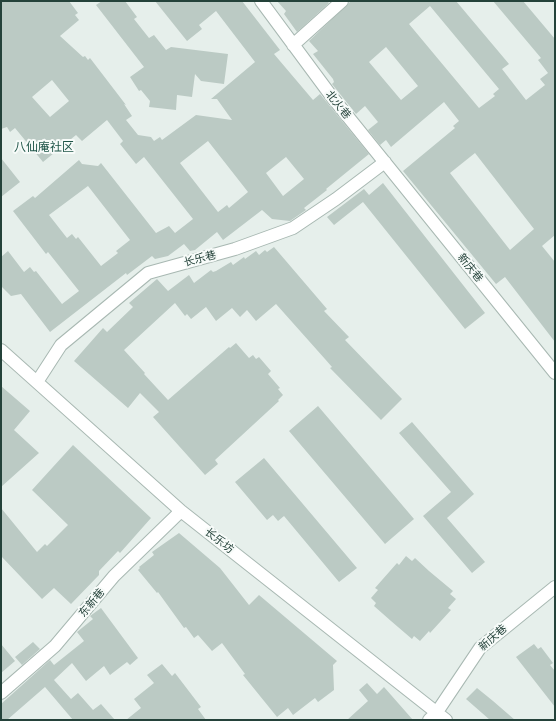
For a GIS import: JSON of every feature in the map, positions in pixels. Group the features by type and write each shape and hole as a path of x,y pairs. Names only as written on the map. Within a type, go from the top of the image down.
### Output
{"street":[{"name":"北火巷","path":"261,1 332,97 385,162"},
{"path":"293,45 342,1"},
{"name":"新庆巷","path":"385,162 555,373"},
{"name":"长乐巷","path":"37,382 61,345 148,273 236,249 293,228 336,199 385,162"},
{"name":"长乐坊","path":"1,350 181,510 437,717"},
{"name":"东新巷","path":"1,693 55,646 114,576 181,510"},
{"name":"新庆巷","path":"437,717 480,648 555,587"}],"building":[{"path":"1,1 69,1 78,13 75,15 79,20 60,36 83,57 85,56 88,60 90,58 126,105 124,104 132,116 126,120 138,135 151,137 154,141 160,137 162,140 196,115 232,120 217,99 211,99 255,62 216,11 199,25 202,29 187,41 155,1 242,1 280,50 274,54 313,100 320,94 369,154 304,208 306,210 290,221 272,219 262,210 223,240 217,232 195,250 190,251 184,244 168,256 155,259 152,256 127,275 126,273 50,332 21,294 11,296 1,286 1,257 8,251 24,272 30,267 34,272 36,271 62,304 79,291 48,252 46,254 13,211 33,196 35,198 79,160 82,164 98,166 101,163 156,233 169,226 175,233 193,219 144,157 136,164 120,144 123,141 107,120 82,141 76,135 43,162 15,128 10,132 7,127 1,129","holes":["52,80 69,101 50,117 32,97","208,141 248,192 229,208 227,205 218,212 180,163","286,157 304,179 283,196 266,173","88,186 130,240 116,251 118,253 101,266 78,237 76,239 72,234 67,238 49,215"]},
{"path":"102,1 125,1 137,17 134,19 149,38 154,35 166,50 171,47 228,54 224,84 201,81 195,74 192,97 177,95 176,110 149,107 150,101 141,90 139,91 130,77 144,67 96,5"},
{"path":"277,1 327,1 329,3 297,32 284,14 286,11"},
{"path":"351,1 456,1 509,64 502,69 526,100 545,85 540,79 548,73 538,60 541,58 493,1 523,1 555,39 555,235 542,246 555,262 555,342 505,277 496,284 403,171 455,128 453,126 459,121 444,102 391,147 386,140 380,145 368,130 378,122 365,106 356,114 332,84 334,82 333,79 313,54 318,51 309,41","holes":["430,6 499,89 493,94 495,96 479,108 409,24","386,47 418,86 401,100 369,62","475,153 534,229 510,250 450,173"]},
{"path":"1,158 20,182 1,197"},
{"path":"383,183 485,313 465,329 363,202 334,225 327,217 364,189 369,195"},
{"path":"274,247 327,309 324,311 349,337 345,340 402,399 381,420 330,368 332,367 276,304 256,321 247,310 240,317 232,308 216,321 206,307 191,319 187,314 185,316 175,303 124,350 168,400 229,347 230,348 236,343 249,358 253,355 256,359 259,357 271,371 268,374 280,388 278,389 283,395 278,400 279,401 215,460 218,464 205,475 153,417 159,412 140,393 128,408 74,361 103,328 107,332 133,307 129,303 157,279 168,291 189,275 194,283 211,270 213,272 216,271 231,262 233,265 256,251 259,255 265,250 267,252"},
{"path":"1,386 30,411 14,430 39,453 1,487"},
{"path":"318,406 414,519 385,544 289,431"},
{"path":"412,422 474,494 447,518 485,562 472,573 423,516 451,492 399,433"},
{"path":"73,445 151,518 120,553 118,551 99,571 99,575 71,604 54,588 42,599 1,556 1,508 37,552 45,544 47,546 68,525 32,490"},
{"path":"264,458 357,568 339,582 284,516 278,521 273,515 267,520 235,482"},
{"path":"179,533 220,568 249,605 259,595 337,661 333,665 334,690 318,702 315,698 293,715 288,708 277,717 243,675 245,674 222,643 212,651 198,635 194,638 186,627 184,628 158,592 157,593 138,570 140,568 139,567 154,555 152,552"},
{"path":"406,556 412,561 415,558 453,591 450,594 456,599 448,608 451,610 430,633 429,631 420,641 414,636 412,639 391,621 374,606 376,603 371,598 378,590 375,588 397,563 399,565"},
{"path":"101,608 138,658 130,665 127,662 110,675 104,666 86,681 72,663 54,680 71,699 78,693 93,710 101,704 115,720 73,720 45,687 7,720 1,720 1,704 50,660 54,665 84,641 77,632 93,619 90,616"},
{"path":"33,642 40,649 22,665 15,657"},
{"path":"1,644 15,661 1,673"},
{"path":"534,644 538,649 541,647 553,663 550,665 555,671 555,707 516,657"},
{"path":"162,664 172,676 175,673 201,707 198,709 206,720 126,720 141,708 134,699 154,683 147,675"},
{"path":"367,683 377,694 384,687 413,720 347,720 368,701 359,690"},
{"path":"477,688 515,720 490,720 466,699"}],"district":[{"name":"八仙庵社区","path":"44,148"}]}
